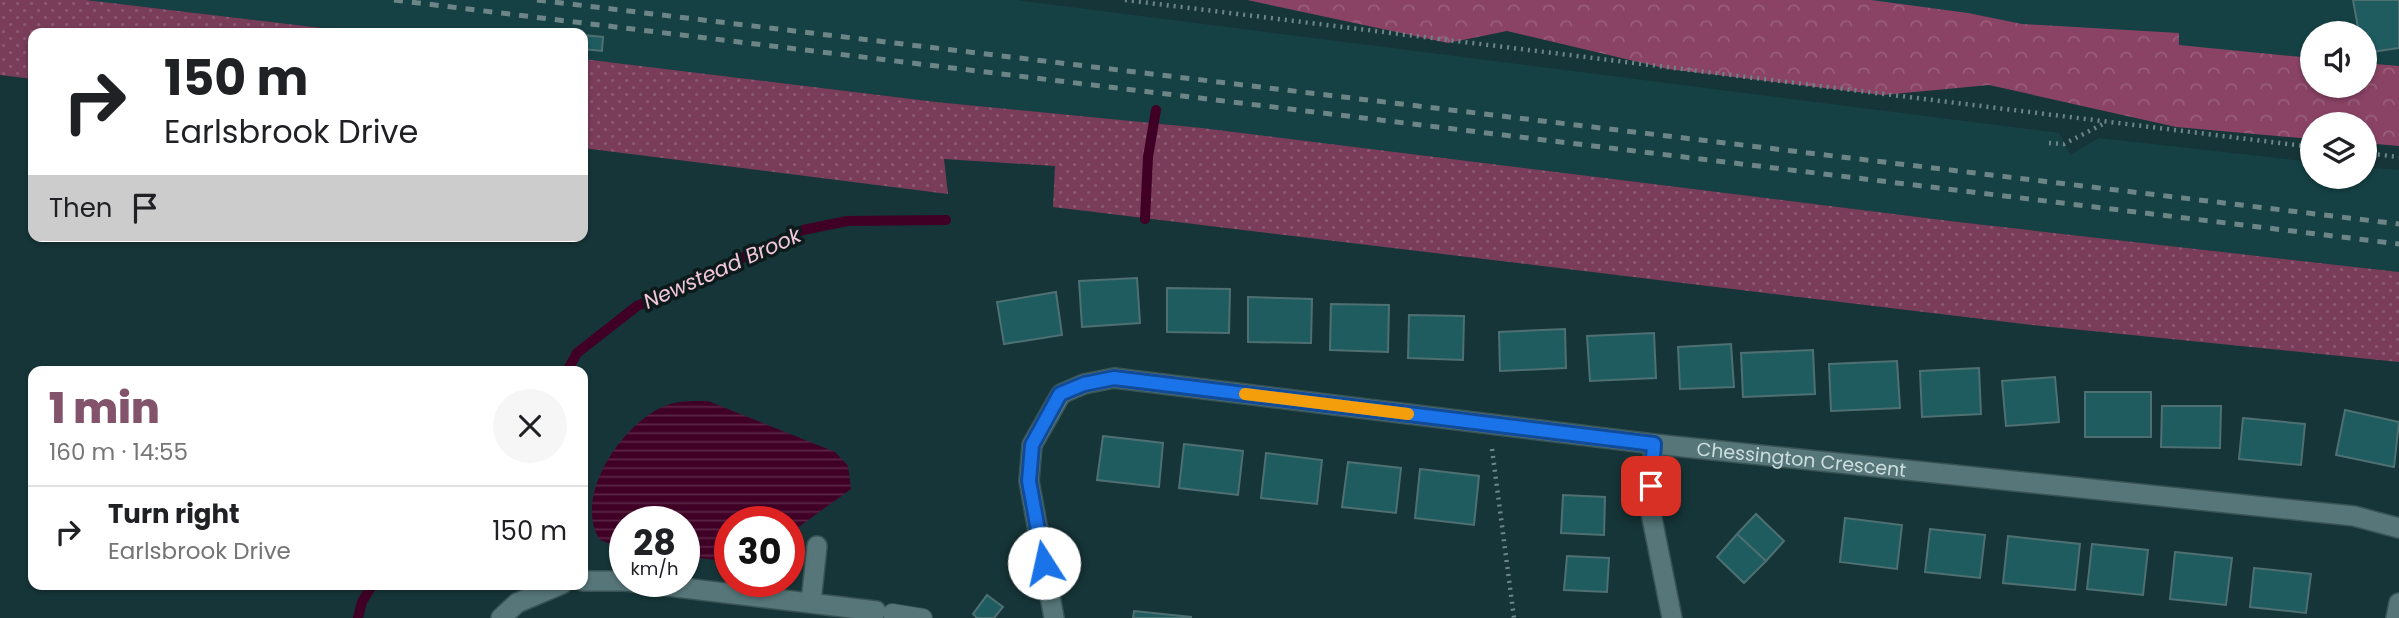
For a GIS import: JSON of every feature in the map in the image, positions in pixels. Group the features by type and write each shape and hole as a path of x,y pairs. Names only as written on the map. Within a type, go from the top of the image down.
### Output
{"street":[{"name":"Chessington Crescent","path":"1054,618 1029,481 1032,445 1060,394 1084,384 1114,378 1654,444 2354,516 2399,528"},
{"path":"1654,444 1650,508 1672,618"},
{"path":"811,601 817,546"},
{"path":"588,581 609,581"},
{"path":"700,589 884,612"},
{"path":"501,618 517,603 548,590"},
{"path":"2396,618 2399,603"}],"lane":[{"path":"884,612 923,618"}],"path":[{"path":"1125,0 2105,124 2300,146"},
{"path":"2049,143 2064,144 2105,124"},
{"path":"2377,154 2399,157"},
{"path":"1488,424 1514,618"}],"shaded area":[{"path":"0,0 86,0 322,28 28,28 28,78 0,75"},
{"path":"86,0 1016,0 2059,133 2070,155 2099,138 2300,161 2300,189 2377,189 2377,168 2399,170 2399,272 1958,222 1202,128 936,102 588,60 588,28 322,28"},
{"path":"1775,0 2399,0 2399,66 2377,64 2377,21 2300,21 2300,57 1865,16"},
{"path":"588,60 936,102 1202,128 1958,222 2399,272 2399,362 2032,325 1053,207 1055,166 944,159 948,194 588,149"},
{"path":"708,401 835,452 848,466 851,489 805,522 805,506 714,506 714,560 700,558 700,506 609,506 609,543 600,540 593,523 592,503 606,463 633,428 665,406 681,402"}],"green space":[{"path":"1247,0 1871,0 1968,13 2022,24 2179,33 2179,45 2300,57 2300,98 2377,98 2377,64 2399,66 2399,146 2377,144 2377,112 2300,112 2300,138 2176,127 1989,85 1883,95 1668,69 1507,31 1448,43"}],"building":[{"path":"2353,0 2399,0 2399,48 2377,51 2377,21 2357,21"},
{"path":"588,36 603,37 602,51 588,50"},
{"path":"1137,278 1140,323 1082,327 1079,281"},
{"path":"1167,288 1230,289 1229,333 1167,332"},
{"path":"1056,292 1062,335 1004,344 997,302"},
{"path":"1248,297 1312,299 1311,343 1248,342"},
{"path":"1331,304 1389,305 1388,352 1330,350"},
{"path":"1409,315 1464,316 1463,360 1408,358"},
{"path":"1565,329 1566,368 1500,371 1499,332"},
{"path":"1654,333 1656,378 1590,381 1587,336"},
{"path":"1731,344 1734,387 1680,389 1678,347"},
{"path":"1813,350 1815,394 1743,397 1741,353"},
{"path":"1897,361 1900,408 1831,411 1829,364"},
{"path":"1979,368 1981,414 1922,417 1920,371"},
{"path":"2055,377 2059,422 2006,426 2002,381"},
{"path":"2085,392 2151,392 2151,437 2085,437"},
{"path":"2162,406 2221,406 2220,448 2161,447"},
{"path":"2345,410 2399,422 2394,467 2336,455"},
{"path":"2243,418 2305,424 2301,465 2239,459"},
{"path":"1103,436 1163,443 1159,487 1097,480"},
{"path":"1184,444 1243,451 1238,495 1179,488"},
{"path":"1266,453 1322,460 1317,504 1261,498"},
{"path":"1348,462 1401,468 1396,513 1342,507"},
{"path":"1420,469 1479,476 1474,525 1415,518"},
{"path":"1563,495 1605,497 1604,535 1561,533"},
{"path":"1756,514 1784,541 1766,561 1737,534"},
{"path":"1845,518 1902,525 1897,569 1840,562"},
{"path":"1930,529 1985,535 1980,578 1925,572"},
{"path":"1737,534 1766,561 1744,583 1717,557"},
{"path":"2008,536 2080,544 2075,590 2003,583"},
{"path":"2092,544 2148,550 2143,595 2087,589"},
{"path":"2175,552 2232,558 2226,605 2170,599"},
{"path":"1567,556 1609,558 1607,592 1564,590"},
{"path":"2254,568 2311,574 2306,613 2250,607"},
{"path":"987,595 1003,607 994,618 977,618 973,614"},
{"path":"1134,611 1191,617 1191,618 1133,618"}],"waterway":[{"name":"Newstead Brook","path":"1145,219 1148,157 1156,110"},
{"name":"Newstead Brook","path":"570,366 577,353 637,306 803,230 847,221 946,220"},
{"name":"Newstead Brook","path":"358,618 362,602 369,590"}],"railway":[{"path":"394,0 2399,244"},
{"path":"537,0 2399,224"}],"slow traffic":[{"path":"1245,394 1408,414"}],"route":[{"path":"1044,563 1029,481 1032,445 1060,394 1084,384 1114,378 1654,444 1651,486"}]}
